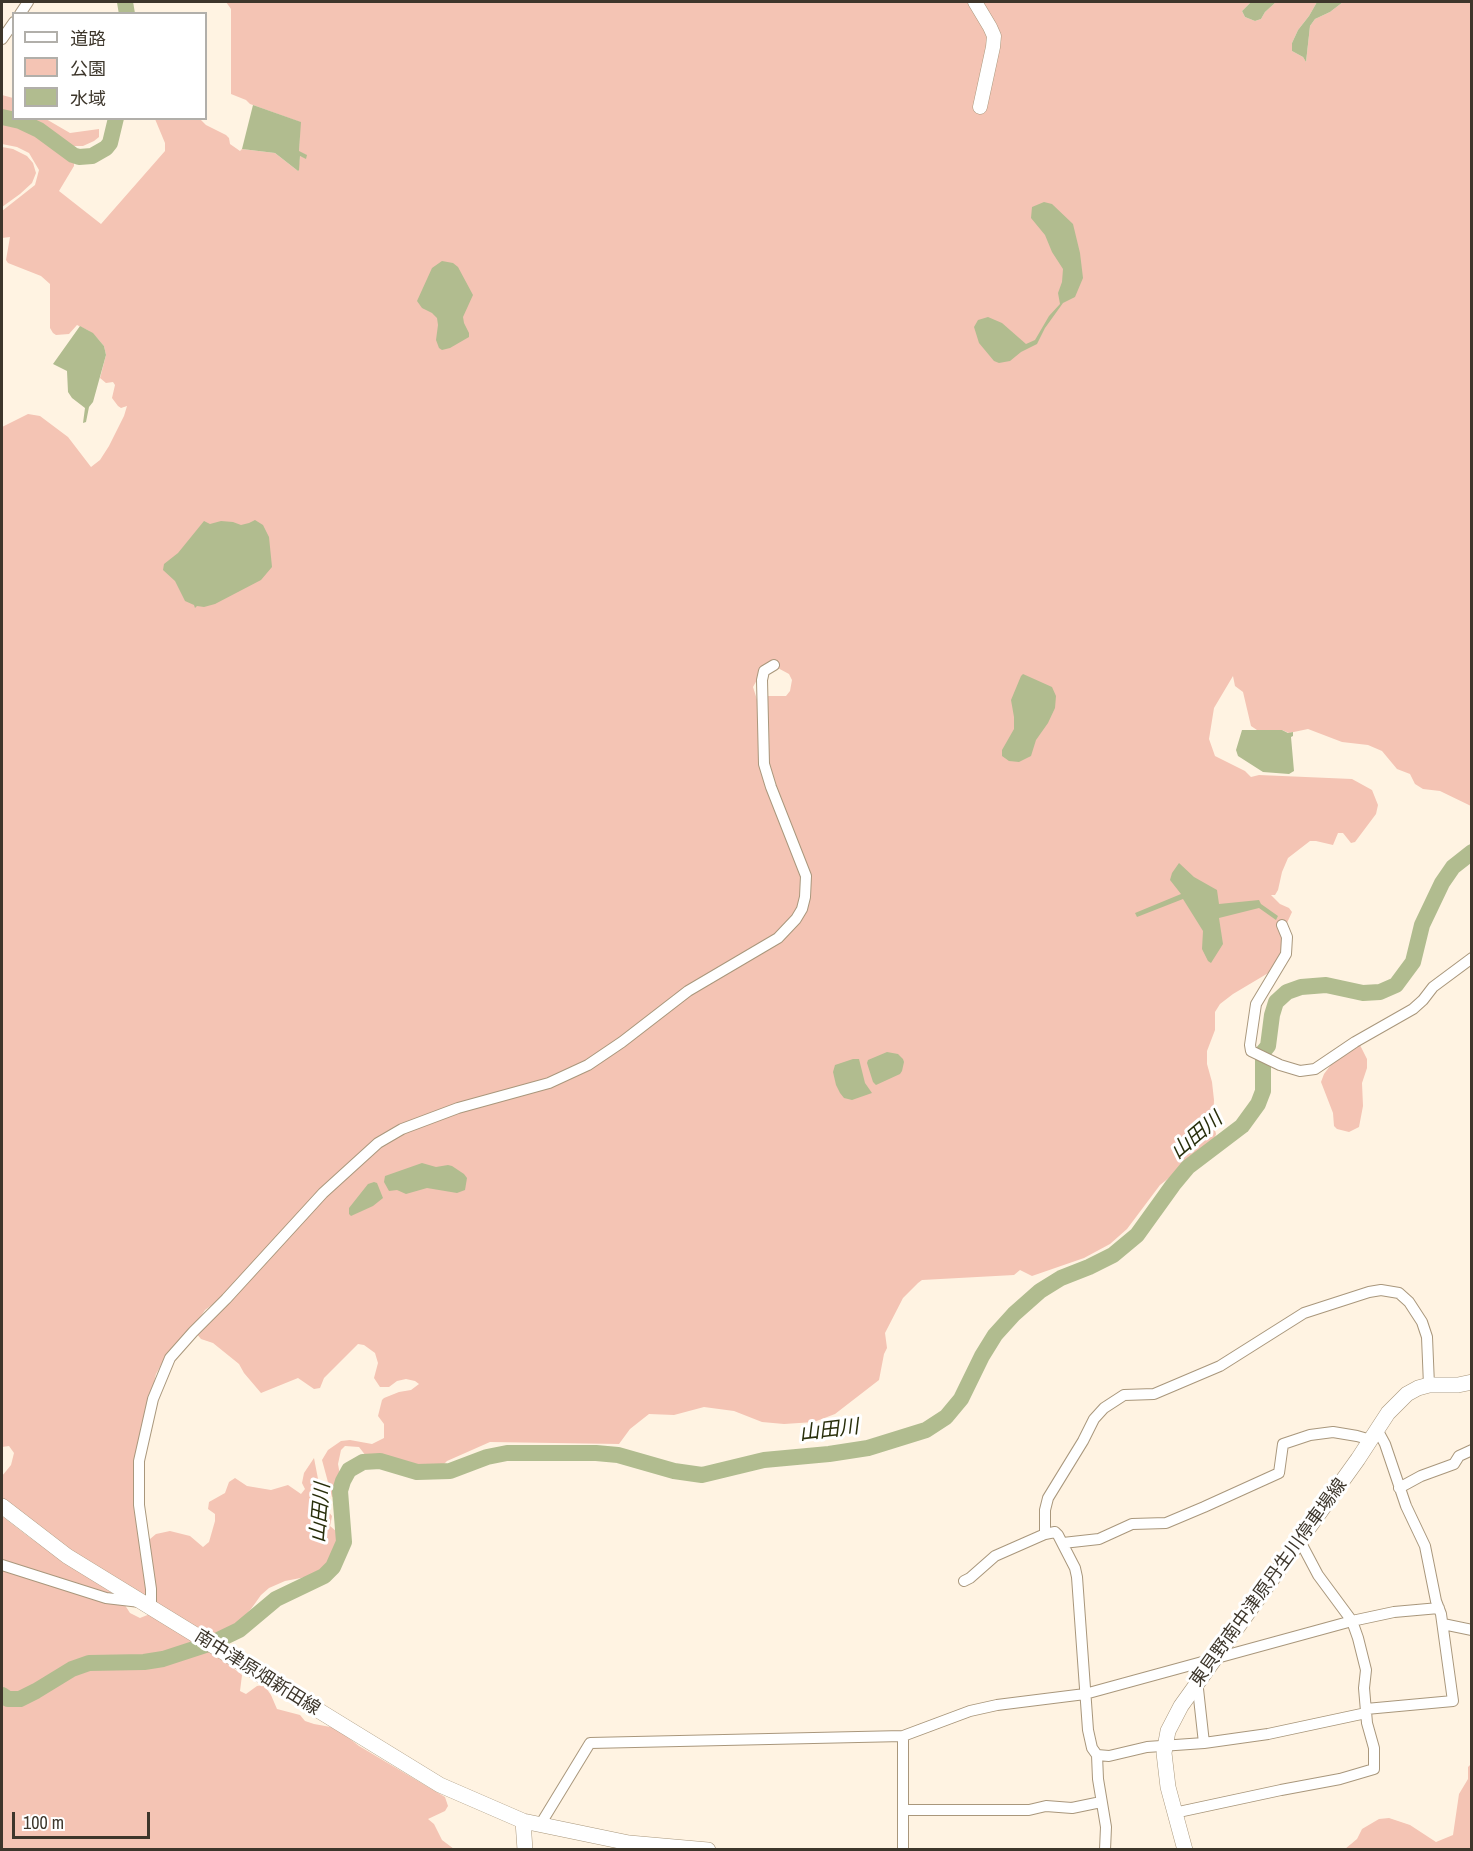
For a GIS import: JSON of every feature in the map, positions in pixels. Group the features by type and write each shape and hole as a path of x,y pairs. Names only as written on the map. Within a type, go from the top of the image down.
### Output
{"main road":[{"name":"東貝野南中津原丹生川停車場線","path":"1185,1850 1168,1787 1164,1745 1174,1716 1300,1541 1388,1413 1407,1394 1429,1384 1458,1385 1472,1382"},
{"name":"南中津原畑新田線","path":"2,1506 67,1556 440,1785 523,1821"},
{"path":"525,1850 523,1821 629,1846 708,1850"}],"street":[{"path":"975,2 994,36 980,106"},
{"path":"2,39 12,25"},
{"path":"2,1565 106,1598 147,1605 151,1589 139,1505 140,1461 153,1399 170,1359 323,1193 378,1143 402,1129 458,1108 549,1083 588,1065 688,991 778,938 796,919 805,897 806,876 764,764 762,680 764,671 774,665"},
{"path":"1282,925 1287,937 1286,954 1256,1004 1250,1039 1251,1051 1300,1071 1316,1069 1364,1037 1413,1009 1433,987 1472,958"},
{"path":"1045,1534 1045,1510 1048,1498 1094,1419 1104,1408 1124,1395 1154,1394 1220,1366 1304,1313 1368,1292 1381,1290 1399,1293 1409,1302 1422,1322 1427,1337 1429,1384"},
{"path":"1063,1543 1099,1539 1125,1526 1166,1523 1275,1476 1281,1469 1283,1444 1310,1435 1333,1432 1374,1436 1385,1444 1399,1488 1422,1536 1443,1624 1453,1701 1366,1711 1282,1732 1204,1743 1164,1745 1109,1756 1096,1755"},
{"path":"1399,1488 1421,1476 1454,1464 1459,1456 1472,1450"},
{"path":"964,1581 995,1556 1045,1534 1055,1532 1063,1543 1077,1576 1084,1694 1092,1748 1096,1755 1106,1827 1105,1850"},
{"path":"1174,1813 1340,1779 1374,1769 1374,1748 1366,1711 1364,1682 1366,1670 1352,1622 1318,1575 1300,1541"},
{"path":"540,1825 590,1743 903,1736 970,1711 997,1705 1084,1694 1388,1613 1439,1608"},
{"path":"1443,1624 1472,1630"},
{"path":"1197,1665 1204,1743"},
{"path":"903,1736 903,1850"},
{"path":"904,1809 1029,1810 1046,1806 1072,1808 1101,1802"}],"green space":[{"path":"226,2 1251,2 1242,11 1245,17 1255,21 1261,19 1276,2 1317,2 1292,43 1292,51 1303,57 1306,62 1310,26 1315,19 1330,12 1343,2 1471,2 1471,806 1440,791 1423,789 1415,784 1410,774 1397,769 1382,751 1368,745 1342,742 1308,729 1289,733 1282,730 1257,730 1251,726 1243,692 1235,686 1233,676 1214,708 1209,739 1215,756 1245,771 1251,777 1259,775 1352,779 1372,790 1378,805 1376,814 1355,842 1351,843 1343,833 1338,833 1333,845 1310,841 1288,858 1278,890 1275,895 1271,895 1292,912 1286,925 1281,928 1285,940 1285,952 1275,969 1233,994 1220,1004 1215,1012 1215,1030 1207,1051 1207,1064 1214,1100 1213,1123 1216,1134 1213,1143 1160,1185 1127,1229 1110,1244 1084,1258 1032,1276 1020,1270 1014,1275 922,1280 903,1298 885,1333 887,1348 879,1380 835,1414 814,1422 784,1424 762,1422 734,1411 704,1407 674,1415 649,1414 630,1429 619,1444 490,1442 447,1461 443,1465 445,1473 438,1475 392,1469 366,1456 359,1447 345,1446 341,1450 338,1464 343,1492 332,1497 322,1460 328,1450 341,1441 350,1440 372,1444 384,1438 384,1424 378,1416 382,1400 399,1392 411,1390 419,1384 406,1379 397,1381 389,1387 380,1387 374,1378 378,1363 375,1353 364,1345 358,1344 324,1378 320,1388 314,1389 298,1378 261,1393 239,1364 213,1343 201,1339 196,1333 313,1209 307,1208 223,1297 205,1310 191,1331 165,1358 156,1374 143,1428 135,1480 141,1543 149,1583 143,1597 72,1552 2,1499 2,1476 11,1465 14,1453 9,1446 2,1447 2,427 28,414 40,416 68,437 91,467 100,460 109,446 127,406 121,408 112,398 115,385 113,382 106,383 100,378 106,355 104,346 89,331 77,325 69,334 56,335 53,333 50,328 50,284 41,276 8,263 6,260 10,237 2,238 2,211 35,185 39,170 29,153 17,147 2,144 2,119 33,129 74,158 74,166 59,191 101,224 165,151 165,143 155,120 201,120 226,135 230,144 240,151 242,149 275,153 298,171 300,156 306,158 306,155 299,152 300,122 250,104 231,94 231,9","holes":["775,663 776,667 789,674 792,680 790,691 786,696 764,696 766,763 773,786 804,858 809,887 805,908 794,926 777,942 682,998 611,1054 574,1075 550,1085 458,1111 415,1126 358,1157 377,1141 401,1128 457,1106 548,1081 572,1071 686,989 761,945 784,926 797,908 803,894 803,873 762,766 759,706 753,687 768,664"]},
{"path":"2,95 12,98 12,117 2,115"},
{"path":"21,120 48,120 70,133 99,129 99,137 83,146 72,146 65,143 55,133"},
{"path":"2,147 13,149 27,156 33,163 36,173 32,183 2,207"},
{"path":"1360,1045 1367,1059 1367,1068 1362,1083 1363,1106 1359,1127 1349,1132 1334,1126 1333,1113 1321,1082 1336,1058"},
{"path":"314,1458 323,1505 332,1516 330,1526 336,1531 338,1544 337,1551 321,1571 269,1588 230,1631 213,1640 154,1604 147,1549 150,1539 156,1534 170,1531 190,1536 203,1547 209,1542 215,1521 215,1514 208,1509 209,1502 225,1493 229,1482 235,1478 247,1486 271,1490 288,1485 301,1494 305,1489 302,1483 304,1473"},
{"path":"2,1516 121,1599 130,1613 140,1618 150,1614 227,1663 242,1675 240,1691 246,1694 257,1686 264,1685 277,1709 300,1715 305,1721 314,1724 336,1728 359,1746 445,1797 448,1806 445,1811 428,1819 434,1824 442,1840 454,1849 2,1849"},
{"path":"1471,1764 1471,1849 1345,1849 1357,1839 1362,1829 1379,1819 1389,1818 1410,1825 1436,1842 1453,1835 1459,1794 1468,1779 1468,1767"}],"water":[{"path":"1251,2 1276,2 1261,19 1255,21 1245,17 1242,11"},
{"path":"1317,2 1343,2 1330,12 1315,19 1310,26 1306,62 1303,57 1292,51 1292,43"},
{"path":"253,105 301,122 299,151 307,155 306,159 300,156 298,171 275,153 242,149"},
{"path":"1044,202 1052,204 1073,224 1083,278 1075,297 1063,303 1045,328 1037,344 1010,361 999,363 994,361 979,343 974,327 978,320 988,317 1002,323 1026,344 1035,340 1049,316 1060,304 1058,293 1063,269 1045,235 1031,218 1032,207"},
{"path":"442,261 453,263 458,267 473,295 463,317 469,337 442,350 436,340 437,318 422,308 417,301 432,268"},
{"path":"80,326 93,333 104,346 106,355 93,402 89,407 86,422 83,423 85,408 68,392 67,371 53,364"},
{"path":"255,520 263,525 269,537 272,567 261,580 215,604 195,608 194,605 185,601 175,581 163,570 164,564 178,553 204,521 210,524 221,521 241,525"},
{"path":"1023,674 1052,687 1056,696 1055,708 1036,740 1031,756 1019,762 1009,761 1002,756 1002,750 1014,729 1011,700"},
{"path":"1242,730 1293,732 1291,737 1294,771 1289,774 1263,772 1238,756 1236,750"},
{"path":"1179,863 1194,877 1217,890 1219,904 1259,900 1278,916 1276,920 1259,908 1219,918 1223,944 1211,963 1202,949 1203,931 1183,899 1137,917 1135,913 1181,894 1170,880"},
{"path":"887,1052 898,1054 903,1059 902,1071 876,1085 873,1082 868,1060"},
{"path":"859,1059 865,1083 872,1093 852,1100 844,1098 840,1093 833,1072 835,1065"},
{"path":"422,1163 436,1167 452,1166 467,1178 465,1190 457,1193 427,1188 406,1194 397,1190 389,1191 384,1182 385,1176"},
{"path":"377,1183 383,1198 373,1206 351,1216 349,1208 368,1184"}],"waterway":[{"path":"125,2 127,12"},
{"path":"2,117 12,119"},
{"path":"16,120 39,130 79,157 92,156 106,148 110,143 116,120"},
{"name":"山田川","path":"2,1695 8,1699 20,1699 72,1669 89,1663 144,1662 163,1659 212,1643 239,1630 276,1599 324,1576 333,1567 344,1542 340,1491 343,1481 349,1470 363,1462 380,1461 417,1472 450,1471 487,1457 507,1453 596,1453 618,1455 674,1471 702,1475 764,1460 868,1448 926,1430 946,1417 961,1399 995,1335 1014,1314 1040,1291 1061,1278 1113,1255 1137,1235 1188,1167 1242,1126 1258,1104 1263,1091 1263,1052 1268,1046 1276,1002 1287,992 1301,987 1326,985 1363,993 1380,992 1396,985 1413,962 1422,925 1442,883 1453,867 1472,852"}]}
